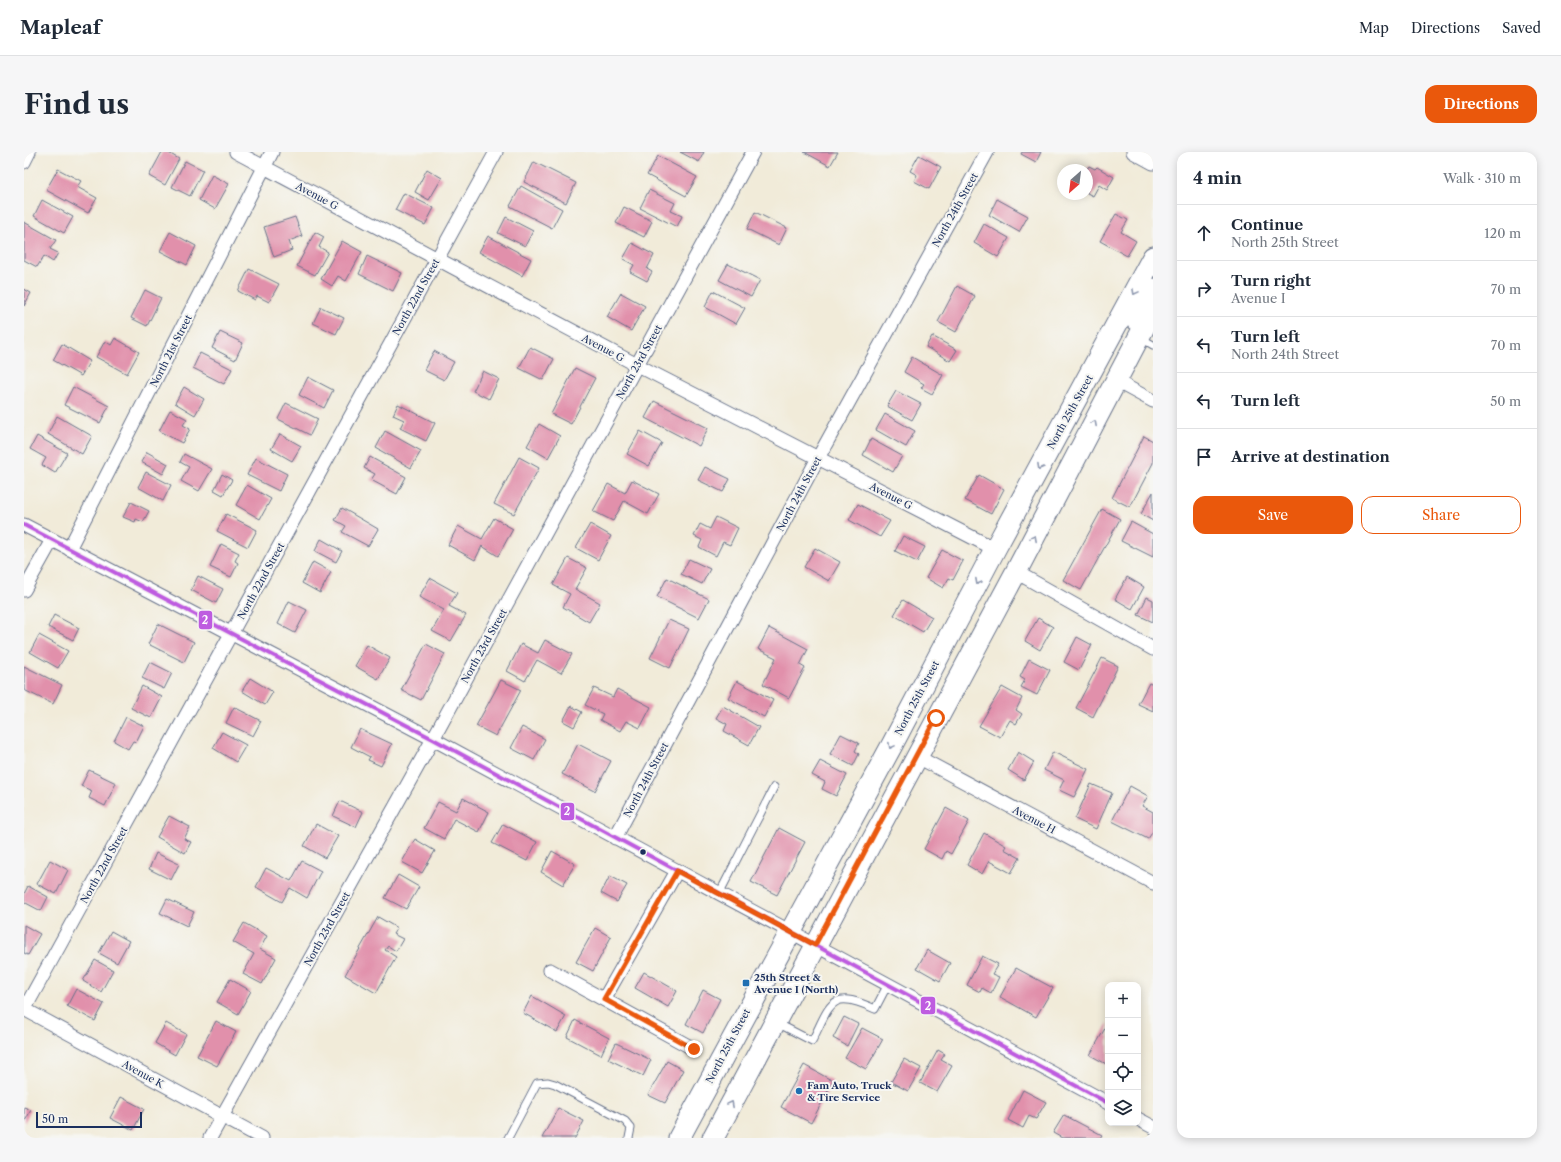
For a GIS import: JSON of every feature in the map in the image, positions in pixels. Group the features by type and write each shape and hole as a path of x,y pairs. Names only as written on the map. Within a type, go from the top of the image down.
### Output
{"main road":[{"name":"North 25th Street","path":"679,1138 892,745 995,549 1153,257"},
{"path":"1116,381 1114,370 1118,358 1153,289"},
{"path":"718,1136 774,1022 936,718 1016,572 1116,381 1146,341 1153,310"},
{"path":"936,718 938,698 1000,580 1004,565 995,549"}],"street":[{"path":"24,162 29,152"},
{"name":"Avenue G","path":"236,152 637,365 995,549"},
{"name":"North 21st Street","path":"69,549 272,152"},
{"name":"North 22nd Street","path":"24,1009 232,635 436,259 496,152"},
{"name":"North 23rd Street","path":"210,1138 433,739 753,152"},
{"name":"North 24th Street","path":"615,838 818,458 987,152"},
{"path":"1133,152 1153,163"},
{"path":"1116,381 1153,401"},
{"path":"24,525 433,739 1105,1101"},
{"path":"24,590 52,540"},
{"path":"1016,572 1153,649"},
{"name":"Avenue H","path":"916,756 1153,884"},
{"path":"604,999 677,871"},
{"path":"550,970 694,1049"},
{"name":"Avenue K","path":"24,1009 262,1138"},
{"path":"1141,1121 1153,1127"}],"lane":[{"path":"719,894 774,787"},
{"path":"774,1022 812,1041 831,1004 838,1000 855,1000 875,1009 888,984"},
{"path":"508,1138 538,1083 542,1082 555,1084 625,1121 631,1128 629,1138"}],"building":[{"path":"162,152 167,152 179,159 165,185 149,176"},
{"path":"680,152 704,152 699,162"},
{"path":"804,152 838,152 830,166"},
{"path":"1022,152 1041,152 1036,162 1021,154"},
{"path":"919,155 941,167 929,189 914,181 917,175 910,171"},
{"path":"658,156 697,177 686,196 647,175"},
{"path":"185,161 203,170 190,196 172,187"},
{"path":"534,162 576,183 566,203 524,182"},
{"path":"1097,167 1114,177 1107,190 1099,185 1093,196 1093,168 1095,169"},
{"path":"58,169 81,181 77,187 97,198 88,213 46,190"},
{"path":"427,169 442,178 429,200 415,192"},
{"path":"212,175 229,184 215,209 199,200"},
{"path":"521,186 562,209 552,228 510,206"},
{"path":"649,190 675,203 671,211 682,216 677,227 640,208"},
{"path":"404,193 434,208 425,225 395,210"},
{"path":"997,199 1028,216 1019,232 989,215"},
{"path":"42,200 73,217 64,233 34,216"},
{"path":"624,207 652,221 644,237 616,223"},
{"path":"755,212 787,228 779,245 747,229"},
{"path":"1116,214 1128,220 1121,232 1136,241 1127,256 1100,241"},
{"path":"295,217 302,236 289,241 292,250 274,257 264,227"},
{"path":"506,217 533,231 525,246 498,233"},
{"path":"24,222 56,240 50,249 58,253 53,262 44,256 37,267 24,260"},
{"path":"984,224 1009,238 998,257 974,243"},
{"path":"170,232 196,246 187,265 160,251"},
{"path":"315,232 324,237 319,247 328,252 315,275 297,266"},
{"path":"488,236 531,259 522,276 479,252"},
{"path":"342,241 362,252 346,281 338,276 332,286 321,279"},
{"path":"632,243 654,255 647,269 652,272 647,281 630,272 634,265 623,259"},
{"path":"367,256 402,273 393,291 359,274"},
{"path":"728,264 760,280 751,297 719,280"},
{"path":"249,269 279,284 269,302 257,296 255,300 238,291"},
{"path":"957,286 975,296 956,332 938,322"},
{"path":"24,289 31,293 24,306"},
{"path":"145,290 161,298 147,326 131,318"},
{"path":"713,291 745,308 736,324 705,307"},
{"path":"621,293 645,306 631,331 607,317"},
{"path":"321,307 344,318 336,334 313,323"},
{"path":"220,332 243,343 235,360 212,348"},
{"path":"932,336 957,350 950,361 926,347"},
{"path":"115,338 139,352 127,374 96,357 105,341 111,345"},
{"path":"62,344 90,361 81,376 53,360"},
{"path":"530,347 554,359 543,380 519,368"},
{"path":"434,351 454,362 444,380 424,370"},
{"path":"200,353 232,369 224,384 193,368"},
{"path":"912,357 943,375 932,394 921,388 924,384 904,372"},
{"path":"575,368 595,378 571,424 551,414"},
{"path":"483,371 499,379 489,399 473,391"},
{"path":"308,377 333,390 324,408 299,395"},
{"path":"73,387 109,406 100,423 64,405"},
{"path":"184,387 204,399 195,415 175,403"},
{"path":"896,391 921,404 912,420 887,406"},
{"path":"654,401 708,428 699,446 645,418"},
{"path":"286,403 318,419 310,435 278,419"},
{"path":"398,404 435,423 426,441 400,428 404,420 393,415"},
{"path":"170,410 187,419 183,425 190,429 182,443 159,431"},
{"path":"885,414 915,431 906,447 876,430"},
{"path":"57,416 92,436 82,454 48,434"},
{"path":"539,424 560,436 548,458 527,446"},
{"path":"385,431 421,451 411,468 376,448"},
{"path":"640,431 662,443 649,466 627,454"},
{"path":"280,434 301,446 292,461 271,449"},
{"path":"37,436 67,453 55,473 42,465 46,458 30,449"},
{"path":"1144,436 1153,441 1153,463 1130,507 1112,498"},
{"path":"871,439 902,456 893,472 863,455"},
{"path":"147,452 168,464 163,474 141,462"},
{"path":"184,454 212,469 199,491 181,481 189,467 180,462"},
{"path":"370,457 406,477 397,494 371,480 375,474 364,468"},
{"path":"519,457 539,468 514,514 494,504"},
{"path":"256,458 287,474 279,491 247,475"},
{"path":"705,467 730,479 723,492 698,480"},
{"path":"146,472 171,485 163,501 138,487"},
{"path":"222,474 232,480 223,495 214,490"},
{"path":"979,475 1004,489 991,514 965,500"},
{"path":"632,480 659,494 648,514 624,501 613,521 593,511 608,484 625,493"},
{"path":"247,485 271,499 260,519 236,505"},
{"path":"1153,492 1153,521 1141,514"},
{"path":"131,502 149,511 143,522 136,519 135,522 123,517"},
{"path":"858,504 890,521 880,537 849,520"},
{"path":"342,508 378,529 368,546 342,532 346,526 335,520"},
{"path":"1102,509 1120,519 1081,590 1063,580"},
{"path":"226,514 257,530 248,547 217,531"},
{"path":"716,517 738,528 730,545 723,542 716,556 699,547 702,540 694,536 700,524 710,529"},
{"path":"494,518 513,529 498,556 482,546 475,560 448,545 458,526 482,539"},
{"path":"1131,522 1153,534 1153,557 1121,541"},
{"path":"590,524 611,536 598,560 576,548"},
{"path":"903,536 925,547 917,562 895,551"},
{"path":"321,539 342,551 336,562 315,551"},
{"path":"221,544 239,553 235,561 238,563 231,577 210,567"},
{"path":"815,548 840,562 829,581 804,567"},
{"path":"942,550 963,561 953,580 949,578 943,588 926,578"},
{"path":"568,558 587,568 575,589 600,603 589,622 563,607 570,594 553,585"},
{"path":"689,559 710,569 702,584 681,574"},
{"path":"313,562 331,572 320,593 302,583"},
{"path":"198,576 223,589 216,603 191,590"},
{"path":"1127,577 1144,587 1132,609 1115,599"},
{"path":"430,578 457,593 449,606 466,615 451,641 432,631 444,610 419,597"},
{"path":"667,578 709,599 699,618 657,597"},
{"path":"1147,597 1153,600 1153,622 1138,615"},
{"path":"903,600 932,617 923,632 894,615"},
{"path":"289,601 307,610 295,633 278,624"},
{"path":"54,615 79,628 73,640 48,627"},
{"path":"1038,618 1053,627 1040,650 1025,641"},
{"path":"669,620 689,629 670,668 650,658"},
{"path":"158,624 194,642 184,662 148,644"},
{"path":"769,628 808,649 800,665 805,668 789,698 763,684 776,658 758,649"},
{"path":"39,635 68,651 58,668 30,652"},
{"path":"1077,637 1092,645 1079,670 1064,662"},
{"path":"545,640 572,654 561,673 537,660 525,681 507,671 521,644 538,653"},
{"path":"426,644 445,654 421,700 401,690"},
{"path":"367,645 390,658 378,679 355,666"},
{"path":"1102,658 1118,666 1093,717 1076,708"},
{"path":"1029,659 1050,670 1037,695 1021,687 1025,680 1020,677"},
{"path":"150,662 172,673 164,689 142,678"},
{"path":"24,666 62,685 53,704 24,690"},
{"path":"250,678 273,692 265,705 242,691"},
{"path":"501,680 521,690 496,736 476,726"},
{"path":"737,681 773,700 764,717 728,698"},
{"path":"1149,683 1153,685 1153,711 1138,704"},
{"path":"142,686 162,697 151,718 131,708"},
{"path":"1002,687 1022,698 1016,710 1022,714 1016,724 1010,720 1000,737 979,726"},
{"path":"594,688 613,697 617,689 651,707 640,728 626,721 620,731 600,720 603,714 585,705"},
{"path":"571,706 582,712 574,727 563,721"},
{"path":"723,706 759,727 749,745 724,731 727,724 716,718"},
{"path":"234,707 261,721 253,736 226,723"},
{"path":"126,717 144,726 136,742 133,741 128,749 114,741"},
{"path":"522,727 545,739 534,760 511,748"},
{"path":"360,729 392,744 381,766 368,760 370,757 351,747"},
{"path":"222,732 246,745 236,762 213,748"},
{"path":"841,734 859,743 855,751 859,754 853,766 830,754"},
{"path":"578,744 611,761 595,791 562,774"},
{"path":"1018,752 1034,762 1024,780 1008,770"},
{"path":"1053,752 1088,769 1074,797 1059,790 1064,780 1044,770"},
{"path":"820,761 847,775 836,796 822,789 825,782 812,775"},
{"path":"89,770 116,783 105,806 89,798 92,791 81,786"},
{"path":"1091,784 1112,793 1096,829 1075,819"},
{"path":"1130,786 1148,796 1142,806 1153,812 1153,831 1148,839 1112,821"},
{"path":"463,798 489,812 479,832 454,819 444,839 424,828 438,802 456,811"},
{"path":"340,801 363,812 356,827 333,816"},
{"path":"946,808 969,821 951,854 946,851 942,859 924,849"},
{"path":"169,816 190,827 184,839 191,842 185,853 157,837"},
{"path":"316,824 338,836 325,858 304,846"},
{"path":"503,824 537,842 527,861 492,843"},
{"path":"779,828 805,842 777,895 751,882"},
{"path":"984,833 1006,846 1004,849 1020,858 1011,873 989,861 982,874 967,865"},
{"path":"415,839 435,851 422,873 402,862"},
{"path":"552,851 575,864 563,885 541,872"},
{"path":"156,853 179,864 171,880 149,869"},
{"path":"50,860 68,870 56,894 37,884"},
{"path":"302,861 321,871 307,898 290,888 282,902 256,887 266,868 291,881"},
{"path":"398,875 419,887 406,909 385,898"},
{"path":"610,876 627,885 617,902 601,893"},
{"path":"28,886 48,897 41,911 24,902 24,894"},
{"path":"167,899 194,912 187,926 160,913"},
{"path":"378,917 397,928 393,934 403,939 396,951 388,946 385,950 396,957 376,993 345,975"},
{"path":"244,923 267,936 260,949 276,958 262,984 243,974 254,954 233,942"},
{"path":"24,925 40,934 28,955 24,953"},
{"path":"595,928 611,937 593,971 576,962"},
{"path":"111,931 129,941 117,963 99,953"},
{"path":"927,950 950,963 940,981 917,968"},
{"path":"982,956 998,964 992,974 999,977 991,993 982,988 980,992 967,985"},
{"path":"95,960 113,970 101,992 83,981"},
{"path":"1016,968 1053,988 1036,1017 1000,997"},
{"path":"644,972 677,991 668,1007 635,988"},
{"path":"230,979 251,991 238,1014 217,1002"},
{"path":"76,989 104,1004 95,1021 67,1006"},
{"path":"703,990 720,999 703,1033 686,1024"},
{"path":"532,996 566,1016 557,1032 523,1013"},
{"path":"844,1017 858,1024 847,1046 833,1038"},
{"path":"575,1020 609,1038 601,1055 567,1037"},
{"path":"216,1021 236,1032 217,1066 197,1056"},
{"path":"166,1023 186,1034 175,1055 155,1043"},
{"path":"862,1028 883,1039 866,1069 845,1058"},
{"path":"1105,1028 1105,1063 1090,1055"},
{"path":"616,1043 651,1060 643,1076 608,1059"},
{"path":"938,1050 945,1054 941,1060 952,1066 937,1092 920,1083"},
{"path":"904,1059 921,1068 908,1091 891,1082"},
{"path":"667,1061 683,1070 665,1103 648,1095"},
{"path":"804,1065 833,1081 811,1123 781,1107"},
{"path":"1023,1090 1046,1102 1036,1119 1029,1116 1023,1128 1008,1120"},
{"path":"121,1097 144,1109 133,1130 110,1118"},
{"path":"24,1107 31,1110 24,1123"},
{"path":"558,1108 584,1121 575,1138 542,1138"},
{"path":"1064,1115 1102,1135 1100,1138 1062,1138 1053,1133"}],"transit line":[{"name":"2","path":"24,525 433,739 1105,1101"}],"place":[{"name":"25th Street & Avenue I (North)","path":"746,983"},
{"name":"Fam Auto, Truck & Tire Service","path":"799,1091"}],"route":[{"path":"694,1049 604,999 677,871 815,945 936,718"}]}
